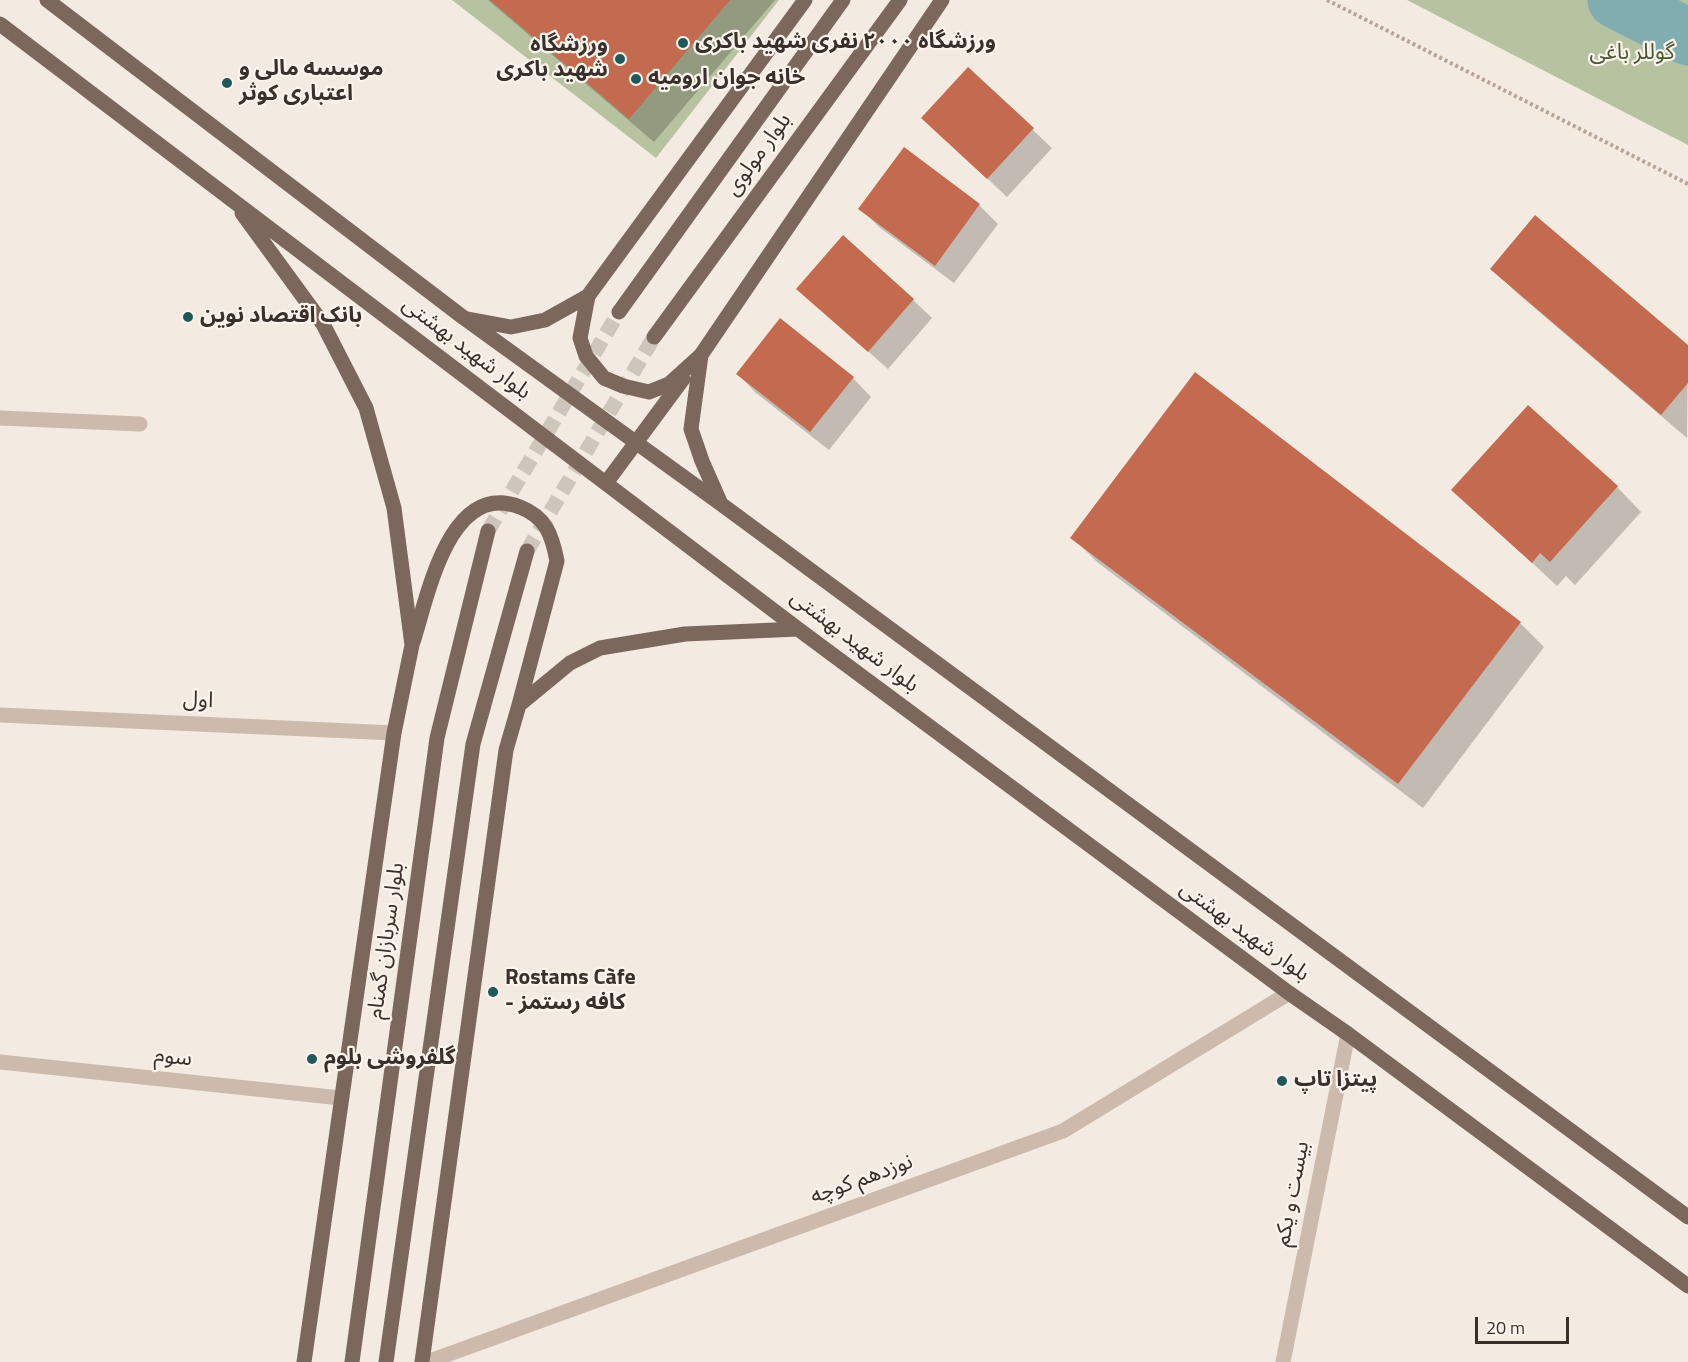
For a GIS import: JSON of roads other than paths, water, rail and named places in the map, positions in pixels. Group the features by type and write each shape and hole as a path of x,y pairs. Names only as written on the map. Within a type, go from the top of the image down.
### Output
{"main road":[{"name":"بلوار شهید بهشتی","path":"47,0 464,318 721,504 1688,1217"},
{"path":"464,318 511,327 545,320 588,296 805,0"},
{"name":"بلوار مولوی","path":"619,312 843,0"},
{"name":"بلوار مولوی","path":"654,337 900,0"},
{"path":"606,483 701,355 942,0"},
{"name":"بلوار شهید بهشتی","path":"0,24 798,629 1288,993 1348,1034 1688,1286"},
{"path":"231,199 322,324 366,408 394,508 412,645"},
{"path":"588,296 580,338 586,356 604,378 623,386 649,392 669,384 701,355"},
{"path":"701,355 691,429 721,504"},
{"path":"304,1362 394,733 412,645 443,550 454,531 473,510 499,503 520,507 542,521 552,537 557,561 506,750 422,1362"},
{"name":"بلوار سربازان گمنام","path":"352,1362 437,738 488,531"},
{"path":"386,1362 473,744 527,551"},
{"path":"519,705 570,663 600,648 685,634 798,629"}],"street":[{"path":"0,418 140,424"},
{"name":"اول","path":"0,715 394,733"},
{"name":"نوزدهم کوچه","path":"427,1362 1063,1131 1288,993"},
{"name":"بیست و یکم","path":"1283,1362 1348,1034"},
{"name":"سوم","path":"0,1062 341,1098"}],"waterway":[{"path":"1616,0 1688,37"}],"tunnel":[{"path":"488,531 619,312"},
{"path":"527,551 654,337"}],"place":[{"name":"ورزشگاه ۲۰۰۰ نفری شهید باکری","path":"683,43"},
{"name":"ورزشگاه شهید باکری","path":"620,59"},
{"name":"خانه جوان ارومیه","path":"636,79"},
{"name":"موسسه مالی و اعتباری کوثر","path":"227,83"},
{"name":"بانک اقتصاد نوین","path":"188,317"},
{"name":"Rostams Càfe - کافه رستمز","path":"493,992"},
{"name":"گلفروشی بلوم","path":"312,1059"},
{"name":"پیتزا تاپ","path":"1282,1081"}],"park label":[{"name":"گوللر باغی","path":"1632,54"}]}
